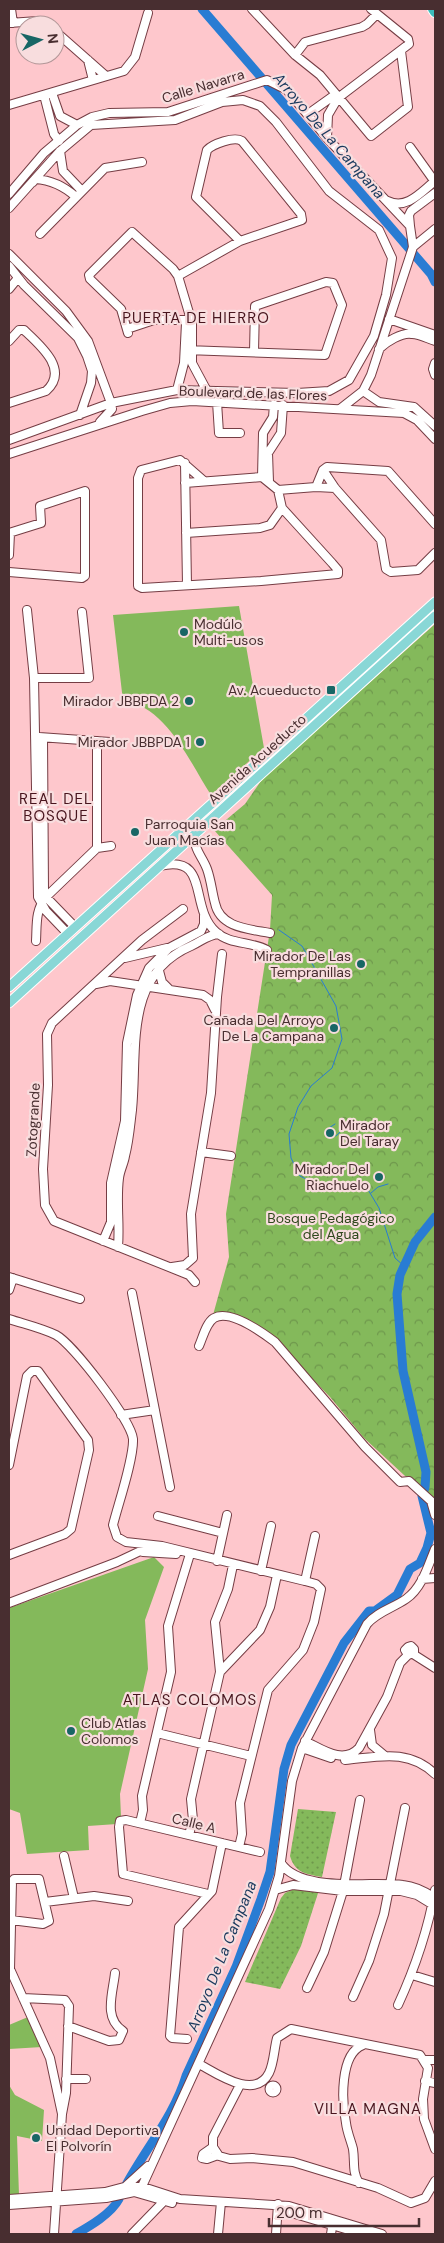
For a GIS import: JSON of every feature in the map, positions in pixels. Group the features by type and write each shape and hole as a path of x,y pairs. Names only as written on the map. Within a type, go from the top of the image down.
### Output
{"highway":[{"path":"431,9 435,12"}],"main road":[{"name":"Avenida Acueducto","path":"9,987 435,602"},
{"name":"Avenida Acueducto","path":"9,1003 435,616"},
{"path":"301,723 308,732"}],"street":[{"path":"11,9 11,23"},
{"path":"252,9 295,55 320,75 367,134 374,135 408,107 401,51"},
{"path":"295,55 305,42 368,24 374,11 408,39 409,44 401,51 308,114"},
{"path":"9,105 124,71 133,62 148,13"},
{"path":"65,40 106,76"},
{"path":"88,60 93,80"},
{"name":"Calle Navarra","path":"9,194 44,153 77,125 92,117 110,113 168,112 264,81 287,90 326,138 411,229"},
{"path":"240,88 235,94 237,99 243,100"},
{"path":"52,93 60,116 77,125"},
{"path":"44,95 54,134 59,141"},
{"path":"326,138 328,115 337,96"},
{"name":"Calle Navarra","path":"9,208 60,151 91,125 106,122 159,122 175,120 222,102 243,100 260,106 276,122 329,191 378,230 392,258 386,295 374,336 349,380"},
{"path":"178,276 240,240 298,223 302,218 239,139 210,146 207,150 196,193 198,201 240,240"},
{"path":"385,199 395,204 406,204 435,182 410,147"},
{"path":"60,151 63,171 79,194"},
{"path":"40,234 105,168 142,162"},
{"path":"33,182 39,179 60,185 79,194"},
{"path":"340,409 363,390 371,375 412,250 409,215 411,211 435,193"},
{"path":"411,229 432,231"},
{"path":"226,248 230,231"},
{"path":"412,250 432,231"},
{"path":"177,390 184,368 192,324 189,320 178,276 173,269 132,232 90,272 90,279 121,308 128,331 154,320 189,320"},
{"path":"9,254 66,311 88,341 112,409 99,424"},
{"path":"9,266 18,278 78,338 87,356 92,371 91,383 80,414"},
{"path":"9,289 18,278"},
{"path":"188,350 325,355 342,305 333,283 326,282 255,306 254,352"},
{"path":"386,295 390,292 395,292 392,310"},
{"path":"389,318 435,335"},
{"path":"9,341 19,330 24,330 47,352 55,371 51,387 46,391 9,403"},
{"path":"374,336 368,354 371,357 383,344 408,334 435,341"},
{"path":"188,350 193,368 207,391"},
{"path":"435,364 433,369 435,375"},
{"name":"Boulevard de las Flores","path":"9,440 111,403 177,390 297,393 329,391 349,380"},
{"path":"363,390 379,402 414,407 435,426"},
{"path":"259,404 253,400 253,395 271,392"},
{"path":"270,482 268,453 281,433 284,406 301,401 301,396 297,393"},
{"path":"217,402 219,433 240,433"},
{"name":"Boulevard de las Flores","path":"10,453 99,424 170,404 217,402 404,413 417,420 435,438"},
{"path":"262,477 263,433 273,417 274,405"},
{"path":"26,434 25,444 32,446"},
{"path":"9,440 14,444 10,453"},
{"path":"186,483 262,477 278,490 282,508 338,570 338,574 320,577 142,588 138,586 138,478 141,470 180,460 204,481"},
{"path":"185,463 187,584"},
{"path":"316,487 323,470 332,467 388,471 435,524"},
{"path":"323,470 335,488 381,540 385,567 388,571 418,570 435,553"},
{"path":"278,490 316,487 335,488"},
{"path":"9,555 9,533 40,522 40,506 85,491 85,576 82,578 9,572"},
{"path":"186,533 260,528 270,525 282,508"},
{"path":"27,610 34,678 37,890 40,904 68,934"},
{"path":"34,678 89,678 82,612"},
{"path":"34,737 110,742"},
{"path":"43,738 44,890 46,897 75,927"},
{"path":"97,741 100,848"},
{"path":"196,833 195,847 207,869 215,906 223,919 231,924 270,933"},
{"path":"36,941 37,914 40,904 100,848 111,846"},
{"path":"143,987 158,969 199,938 203,927 204,916 195,878 190,869 177,862 160,866"},
{"name":"Zotogrande","path":"183,909 142,940 52,1023 48,1034 48,1093 43,1169 45,1205 54,1221 190,1275"},
{"path":"55,921 62,914"},
{"path":"204,916 222,936"},
{"path":"222,936 231,924"},
{"path":"123,958 169,948 208,936 222,936 266,950"},
{"path":"142,940 142,947 155,960 162,982 169,989"},
{"path":"118,1247 118,1169 125,1121 128,1032 149,968 169,948"},
{"path":"195,1282 190,1275 193,1258 191,1214 211,1093 222,954"},
{"path":"115,965 115,977 122,983"},
{"path":"94,984 104,982 122,983 203,995 210,1000 216,1015"},
{"path":"203,995 214,991 219,982"},
{"path":"201,1152 231,1156"},
{"path":"103,1241 111,1222 111,1183 118,1169"},
{"path":"170,1267 185,1265 193,1258"},
{"path":"9,1290 11,1278 80,1299"},
{"path":"132,1293 170,1488"},
{"path":"199,1346 208,1324 214,1318 224,1316 241,1321 262,1332 274,1342 379,1461 400,1482 409,1481 430,1501 435,1515"},
{"path":"9,1319 56,1335 65,1341 130,1429 132,1448 113,1525 117,1537 126,1542 152,1545 305,1581 319,1586 321,1593 314,1622 303,1650 268,1690 240,1803 242,1834 239,1846"},
{"path":"9,1465 27,1376 32,1371 38,1371 88,1440 90,1450 71,1529 65,1534 9,1555"},
{"path":"123,1417 154,1410"},
{"path":"217,1561 227,1515"},
{"path":"158,1516 223,1533"},
{"path":"261,1571 271,1526"},
{"path":"305,1581 315,1536"},
{"path":"117,1562 152,1545"},
{"path":"9,1602 154,1548 190,1554"},
{"path":"141,2190 263,1926 276,1890 292,1781 303,1745 367,1624 372,1618 405,1599 428,1568 435,1549"},
{"path":"140,1823 143,1810 142,1796 171,1672 168,1626 190,1554"},
{"path":"189,1835 193,1820 191,1799 220,1672 215,1622 228,1589 233,1565"},
{"path":"428,1568 435,1574"},
{"path":"428,1568 435,1578"},
{"path":"220,1672 260,1630 270,1607 277,1575"},
{"path":"303,1745 333,1754 347,1756 353,1754 359,1748 387,1697 400,1663 411,1655 435,1668"},
{"path":"370,1728 372,1745 384,1755"},
{"path":"157,1733 251,1756"},
{"path":"303,1745 342,1760 384,1755 410,1758 424,1765 435,1774"},
{"path":"307,1988 324,1952 344,1888 360,1800"},
{"path":"353,1996 370,1961 390,1888 405,1808"},
{"name":"Calle A","path":"208,1894 123,1874 119,1827 122,1820 260,1852"},
{"path":"187,2039 172,2038 170,2036 179,1927 212,1890 222,1843"},
{"path":"64,1856 74,1898"},
{"path":"281,1863 295,1876 344,1888"},
{"path":"293,1885 295,1876"},
{"path":"10,1920 46,1923 49,1917 39,1879 18,1878 12,1882 10,1920 10,1969 50,2058 62,2114"},
{"path":"276,1890 293,1885 344,1888 390,1888 404,1885 418,1889 434,1899 412,1974 398,2006"},
{"path":"45,1902 94,1896 128,1900"},
{"path":"68,2026 109,2041 119,2040 123,2031 113,2021 111,2015 115,1973"},
{"path":"412,1974 435,1982"},
{"path":"23,1998 65,2000 69,2006 66,2079 54,2234"},
{"path":"199,2064 240,2085 272,2087 268,2075 278,2038 286,2031 296,2029 338,2040 414,2053 424,2060 428,2068 423,2109 431,2129 435,2149"},
{"path":"338,2040 346,2048 349,2057 343,2100 346,2125 352,2147 354,2174 359,2184"},
{"path":"349,2057 354,2050 363,2045"},
{"path":"424,2060 435,2060"},
{"path":"254,2085 268,2075"},
{"path":"66,2079 86,2079"},
{"path":"425,2081 435,2083"},
{"path":"218,2155 213,2147 213,2136 240,2085"},
{"path":"213,2147 203,2154 202,2158 207,2159 218,2155 230,2159 252,2158 294,2162 387,2192 411,2202 416,2202 429,2194 435,2181"},
{"path":"336,2175 346,2170 353,2162"},
{"path":"124,2188 152,2163"},
{"path":"152,2163 151,2178 156,2191"},
{"path":"91,2196 124,2188 156,2191 167,2199"},
{"path":"9,2205 141,2190 181,2204 278,2207 382,2234"},
{"path":"9,2198 56,2199"},
{"path":"132,2234 167,2199"},
{"path":"218,2234 221,2204"},
{"path":"276,2234 278,2207"},
{"path":"331,2234 333,2222"},
{"path":"333,2222 362,2234"}],"green space":[{"path":"239,606 264,748 211,795 185,752 164,724 152,713 138,705 123,701 113,615"},
{"name":"Bosque Pedagógico del Agua","path":"435,624 435,1510 431,1500 364,1438 330,1397 266,1331 247,1321 213,1315 229,1257 226,1214 270,930 272,895 214,830 245,804 263,778"},
{"name":"Club Atlas Colomos","path":"154,1557 164,1567 145,1620 148,1669 120,1794 121,1817 117,1824 88,1826 89,1850 27,1854 20,1813 9,1809 9,1608"},
{"path":"298,1809 336,1812 322,1877 302,1872 292,1862 290,1856"},
{"path":"299,1887 319,1890 301,1946 280,1989 245,1982 281,1898 285,1893"},
{"path":"28,2017 42,2047 9,2049 9,2025"},
{"name":"Unidad Deportiva El Polvorín","path":"9,2085 15,2095 44,2110 42,2141 17,2136 19,2195 9,2196"}],"waterway":[{"name":"Arroyo De La Campana","path":"202,9 431,274 435,282"},
{"path":"279,930 302,946 309,958 336,1006 342,1039 332,1068 311,1086 298,1107 289,1134 291,1158 300,1176 314,1183 351,1184 367,1188 379,1208 395,1258 404,1266"},
{"path":"329,1128 335,1124"},
{"path":"336,1136 343,1129"},
{"path":"371,1193 378,1187 388,1184"},
{"name":"Arroyo De La Campana","path":"126,2185 174,2105 236,1967 270,1872 284,1769 291,1745 344,1643 369,1611 375,1611 397,1595 410,1569 420,1563 427,1548 431,1533 422,1496 426,1472 403,1371 397,1294 400,1275 415,1242 435,1217"},
{"name":"Arroyo De La Campana","path":"421,1560 427,1560"},
{"name":"Arroyo De La Campana","path":"76,2234 106,2215 119,2199"}],"place":[{"name":"Modúlo Multi-usos","path":"184,632"},
{"name":"Av. Acueducto","path":"331,690"},
{"name":"Mirador JBBPDA 2","path":"189,701"},
{"name":"Mirador JBBPDA 1","path":"200,742"},
{"name":"Parroquia San Juan Macías","path":"135,832"},
{"name":"Mirador De Las Tempranillas","path":"361,964"},
{"name":"Cañada Del Arroyo De La Campana","path":"334,1028"},
{"name":"Mirador Del Taray","path":"330,1133"},
{"name":"Mirador Del Riachuelo","path":"379,1177"},
{"name":"Club Atlas Colomos","path":"71,1731"},
{"name":"Unidad Deportiva El Polvorín","path":"36,2138"}],"district":[{"name":"PUERTA DE HIERRO","path":"196,318"},
{"name":"REAL DEL BOSQUE","path":"56,808"},
{"name":"ATLAS COLOMOS","path":"190,1700"},
{"name":"VILLA MAGNA","path":"368,2109"}]}
